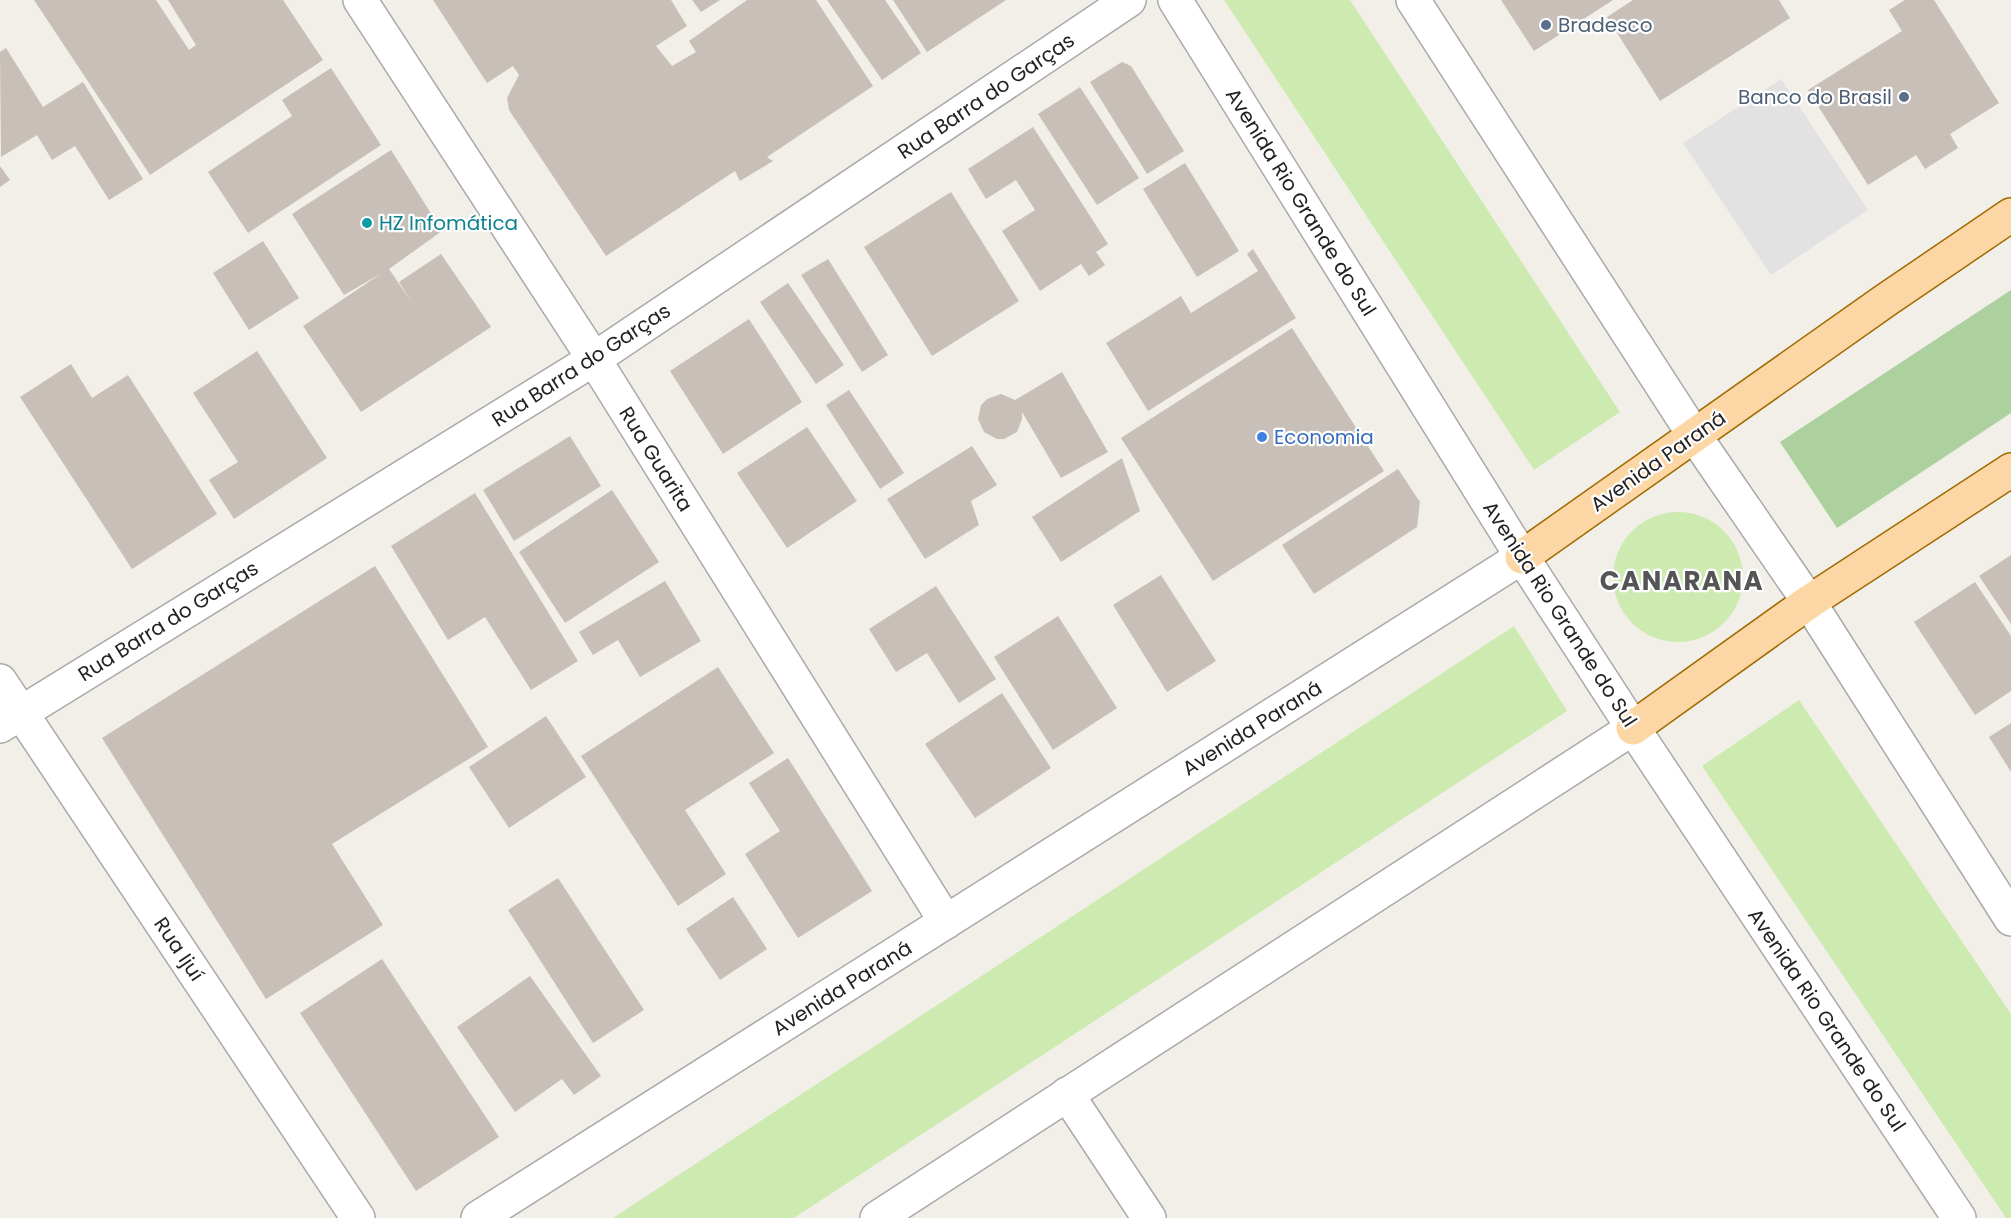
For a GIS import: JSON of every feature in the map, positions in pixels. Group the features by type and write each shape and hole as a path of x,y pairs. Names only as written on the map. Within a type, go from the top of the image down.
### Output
{"main road":[{"name":"Avenida Paraná","path":"1522,557 1886,300 2011,215"},
{"path":"1633,728 1809,602 2011,470"}],"street":[{"name":"Rua Guarita","path":"360,0 594,359 946,922"},
{"name":"Rua Barra do Garças","path":"10,719 594,359 1129,0"},
{"name":"Avenida Rio Grande do Sul","path":"1175,0 1522,557 1959,1218"},
{"path":"1413,0 1694,435 1809,602 2011,919"},
{"name":"Avenida Paraná","path":"478,1218 1522,557"},
{"name":"Rua Ijuí","path":"0,681 10,719 358,1218"},
{"path":"878,1218 1633,728"},
{"path":"1067,1094 1149,1218"}],"green space":[{"path":"1224,0 1350,0 1620,412 1534,470"},
{"path":"2011,290 2011,413 1837,528 1780,442"},
{"path":"1678,512 1703,517 1724,531 1738,552 1743,577 1738,602 1724,623 1703,637 1678,642 1653,637 1632,623 1618,602 1613,577 1618,552 1632,531 1653,517"},
{"path":"1514,626 1567,711 794,1218 613,1218"},
{"path":"1799,700 2011,1014 2011,1218 2006,1218 1702,766"}],"shaded area":[{"path":"1781,79 1868,210 1771,275 1683,143"}],"building":[{"path":"34,0 156,0 189,50 196,45 168,0 283,0 323,60 150,175"},
{"path":"433,0 671,0 687,26 656,46 672,66 696,52 689,41 747,0 816,0 873,86 767,157 773,161 740,181 735,171 606,256 509,110 507,98 519,75 513,66 487,83"},
{"path":"692,0 720,0 701,12"},
{"path":"827,0 885,0 921,53 882,80"},
{"path":"893,0 1006,0 927,52"},
{"name":"Bradesco","path":"1501,0 1613,0 1534,51"},
{"path":"1633,0 1779,0 1790,18 1660,101 1607,17"},
{"name":"Banco do Brasil","path":"1905,0 1934,0 1999,103 1950,134 1958,148 1925,169 1916,155 1868,185 1808,90 1902,31 1889,10"},
{"path":"6,48 43,107 83,82 143,179 109,200 75,146 52,160 37,135 1,157 0,52"},
{"path":"1122,62 1131,66 1184,151 1147,174 1090,82"},
{"path":"331,68 381,145 248,233 208,172 292,116 282,100"},
{"path":"1080,87 1139,178 1097,205 1038,114"},
{"path":"1033,127 1108,244 1096,252 1105,265 1089,276 1081,264 1040,291 1002,231 1035,210 1016,180 986,199 968,169"},
{"path":"391,150 442,231 389,269 412,303 399,282 441,254 491,327 361,412 303,326 382,273 344,295 292,214"},
{"path":"1185,163 1239,251 1197,277 1143,189"},
{"path":"0,166 10,180 0,187"},
{"path":"951,192 1019,301 932,356 864,247"},
{"path":"263,241 299,298 249,330 213,273"},
{"path":"1253,249 1296,318 1148,411 1106,343 1181,296 1191,313 1258,271 1247,254"},
{"path":"828,259 888,355 862,372 801,275"},
{"path":"788,283 844,365 816,384 760,302"},
{"path":"749,319 802,402 723,454 670,371"},
{"path":"1292,328 1384,471 1213,581 1121,438"},
{"path":"257,351 327,458 234,519 209,480 238,462 193,393"},
{"path":"71,364 92,398 128,375 217,514 132,569 20,397"},
{"path":"1062,372 1108,452 1061,478 1022,412 1017,432 1004,439 997,439 984,432 978,419 981,405 987,399 1001,394 1015,400"},
{"path":"849,390 904,473 880,489 826,405"},
{"path":"807,427 857,501 787,548 737,473"},
{"path":"570,436 601,486 514,541 483,490"},
{"path":"972,446 997,485 971,501 979,525 925,559 887,499"},
{"path":"1122,458 1140,511 1061,562 1032,517"},
{"path":"1398,469 1420,502 1417,527 1314,594 1282,545"},
{"path":"612,490 659,562 565,623 519,552"},
{"path":"475,493 578,661 531,690 485,617 448,640 391,546"},
{"path":"2011,555 2011,624 1979,576"},
{"path":"375,566 488,747 332,844 383,925 266,999 102,738"},
{"path":"1161,575 1216,661 1167,692 1113,605"},
{"path":"665,581 701,641 640,677 618,640 593,655 579,632"},
{"path":"1975,582 2011,636 2011,691 1975,715 1914,622"},
{"path":"936,586 996,679 959,703 927,653 896,672 869,629"},
{"path":"1058,616 1117,708 1053,750 994,657"},
{"path":"718,667 774,753 685,810 726,874 678,906 581,756"},
{"path":"1002,693 1051,768 975,818 925,744"},
{"path":"546,716 586,777 509,828 469,767"},
{"path":"2011,723 2011,772 1989,737"},
{"path":"788,758 872,891 798,938 745,854 780,831 749,783"},
{"path":"558,878 644,1010 593,1043 508,910"},
{"path":"733,897 767,949 720,980 686,929"},
{"path":"382,959 499,1137 416,1191 300,1013"},
{"path":"530,976 601,1076 574,1095 562,1079 515,1112 457,1027"}],"place":[{"name":"Bradesco","path":"1546,25"},
{"name":"Banco do Brasil","path":"1904,97"},
{"name":"HZ Infomática","path":"367,223"},
{"name":"Economia","path":"1262,437"}],"district":[{"name":"CANARANA","path":"1682,581"}]}
